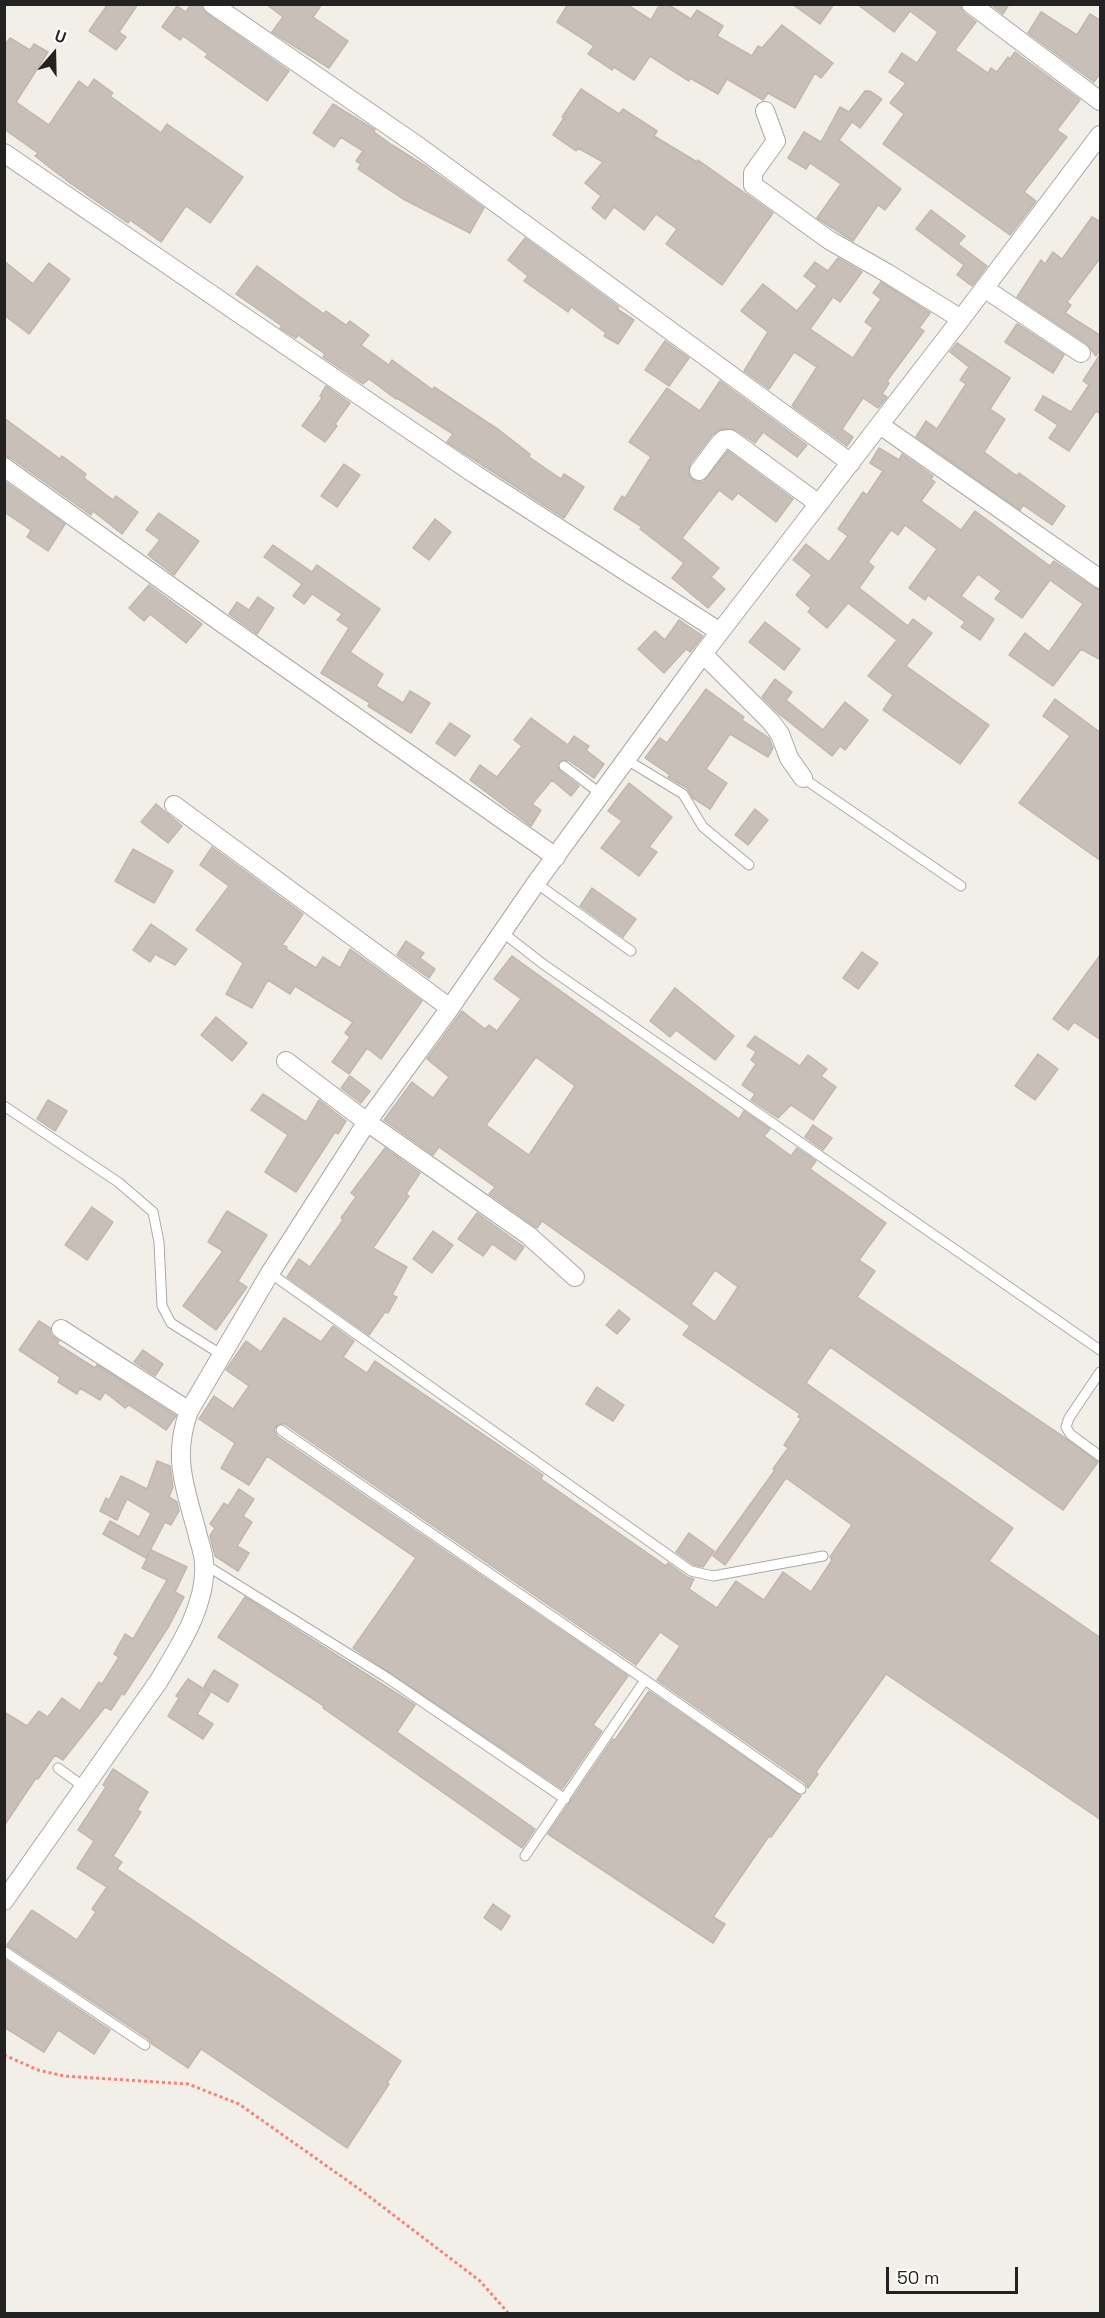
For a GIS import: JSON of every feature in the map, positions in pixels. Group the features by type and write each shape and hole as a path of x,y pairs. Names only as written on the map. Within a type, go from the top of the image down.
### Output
{"street":[{"path":"213,4 418,146 850,463"},
{"path":"971,4 1101,101"},
{"path":"765,111 776,141 753,173 753,185 829,240 961,319"},
{"path":"4,1901 158,1682 195,1613 204,1564 179,1460 182,1428 189,1411 270,1273 367,1122 702,654 1101,135"},
{"path":"4,153 476,475 720,632"},
{"path":"984,288 1081,353"},
{"path":"880,425 1101,579"},
{"path":"699,471 723,440 730,439 819,504"},
{"path":"4,467 556,857"},
{"path":"702,654 771,722 780,734 789,758 803,778"},
{"path":"174,806 450,1008"},
{"path":"286,1061 367,1122 528,1235 575,1277"},
{"path":"61,1329 189,1411"}],"lane":[{"path":"627,760 683,794 704,827 749,865"},
{"path":"564,766 602,794"},
{"path":"803,778 961,886"},
{"path":"536,883 631,951"},
{"path":"502,932 543,964 1101,1350"},
{"path":"4,1106 118,1182 153,1212 159,1242 162,1306 171,1323 222,1354"},
{"path":"270,1273 691,1571 713,1576 823,1556"},
{"path":"1101,1372 1069,1418 1066,1427 1070,1434 1101,1456"},
{"path":"281,1430 801,1788"},
{"path":"204,1564 386,1677 565,1799"},
{"path":"525,1856 645,1680"},
{"path":"58,1768 84,1787"},
{"path":"4,1951 145,2045"}],"path":[{"path":"4,2055 38,2070 64,2076 188,2084 239,2104 362,2191 471,2274 509,2313"}],"building":[{"path":"108,4 138,4 119,32 126,37 116,50 89,31"},
{"path":"191,4 201,4 206,13 289,71 267,101 205,57 208,54 183,36 180,40 162,27 177,6 186,12"},
{"path":"266,4 322,4 313,17 348,41 329,68 272,32 283,17"},
{"path":"568,4 626,4 651,20 660,4 667,4 691,19 697,10 723,26 717,36 752,56 758,46 762,48 782,25 833,63 821,78 815,73 795,108 768,93 763,100 727,79 718,94 690,78 689,81 650,56 634,80 614,67 612,70 588,54 594,46 557,22"},
{"path":"792,4 834,4 820,24"},
{"path":"857,4 960,4 964,13 976,22 955,50 988,73 991,68 997,72 1008,57 1010,59 1015,52 1080,100 1057,130 1067,137 1024,192 1036,201 1010,235 883,144 904,114 890,103 906,83 889,72 902,53 917,63 938,32 910,11 894,32"},
{"path":"990,4 1009,4 1003,14"},
{"path":"1041,12 1077,35 1090,14 1101,21 1101,72 1094,82 1028,33"},
{"path":"10,38 30,50 34,44 48,52 16,102 49,125 79,81 88,88 94,79 113,93 110,96 161,133 167,124 243,177 210,223 186,206 161,242 130,220 128,223 70,183 35,156 38,153 4,129 4,46"},
{"path":"581,89 619,114 623,109 657,131 654,136 697,162 698,160 773,213 722,285 666,244 677,229 656,214 644,230 614,207 605,219 592,208 601,196 585,183 603,162 578,148 576,151 553,135"},
{"path":"865,91 870,91 882,99 860,128 852,122 839,140 901,189 885,210 878,205 853,241 817,218 841,184 810,163 806,169 788,158 804,132 821,142 840,107 849,112"},
{"path":"333,104 375,130 374,132 392,145 484,208 470,233 403,199 358,169 361,164 356,161 363,151 341,137 334,147 313,133"},
{"path":"931,210 965,236 958,244 987,266 972,286 957,275 964,265 916,229"},
{"path":"1092,217 1101,222 1101,257 1067,302 1071,305 1065,313 1101,336 1101,348 1096,356 1087,344 1017,297 1041,260 1045,264 1053,252 1062,259"},
{"path":"525,238 634,320 618,344 604,336 606,333 571,307 568,312 524,281 528,276 508,260"},
{"path":"838,258 862,272 840,302 833,297 810,329 853,358 873,328 865,322 881,299 873,293 881,282 930,313 919,328 924,331 887,381 889,383 882,394 887,397 878,408 863,398 842,429 853,437 847,446 792,406 817,367 794,352 769,389 744,371 768,332 741,311 763,284 797,311 817,286 804,276 815,262 828,271"},
{"path":"4,261 33,284 49,263 70,279 29,334 4,315"},
{"path":"257,266 324,314 326,311 346,325 350,321 369,335 361,345 389,365 392,360 433,390 434,387 499,430 530,454 529,457 561,479 564,474 584,487 564,518 447,442 453,434 396,399 369,379 363,384 323,357 325,354 298,335 296,338 280,328 282,326 236,294"},
{"path":"1017,324 1064,355 1053,373 1005,342"},
{"path":"665,341 689,358 669,386 645,370"},
{"path":"957,343 1010,378 990,409 1005,419 984,452 1017,476 1019,473 1065,506 1052,525 1023,505 1020,510 916,437 926,421 937,429 966,384 960,380 969,367 950,352"},
{"path":"1101,353 1101,414 1096,411 1069,451 1049,438 1058,425 1035,410 1043,396 1071,412 1089,385 1083,381"},
{"path":"720,381 807,445 797,457 763,432 755,443 736,430 721,429 712,435 690,464 689,476 697,482 703,482 728,451 793,499 776,522 738,493 732,500 719,490 682,538 719,568 711,577 725,589 708,608 672,578 684,563 640,529 642,527 614,509 622,496 625,498 651,457 629,442 667,388 700,411"},
{"path":"326,386 350,403 325,442 302,426 322,398 320,396"},
{"path":"4,418 60,459 62,456 86,474 84,478 113,500 116,496 138,512 122,534 93,511 91,515 11,458 4,456"},
{"path":"879,448 899,460 902,454 933,476 931,479 935,482 921,501 961,530 975,511 1050,566 1054,561 1094,588 1101,590 1101,660 1081,649 1053,686 1009,655 1025,633 1049,652 1083,604 1050,580 1022,618 995,599 1001,591 978,574 961,596 994,619 980,640 961,627 965,622 928,595 925,600 909,588 937,549 905,525 898,535 891,530 868,562 874,567 859,588 908,626 913,619 932,633 906,666 989,725 960,764 883,710 893,695 868,676 897,640 848,603 827,628 808,612 811,608 796,595 812,575 793,560 806,544 829,562 848,536 838,529 863,492 867,495 883,471 870,463"},
{"path":"344,464 360,475 337,507 321,496"},
{"path":"4,481 65,524 48,551 27,537 31,530 4,512"},
{"path":"159,513 199,541 174,575 148,555 160,540 146,530"},
{"path":"435,519 451,532 429,560 413,548"},
{"path":"273,545 312,572 317,565 380,609 350,652 383,674 376,686 403,703 410,691 430,703 411,733 368,706 370,703 321,673 349,628 337,620 342,614 312,594 304,604 293,596 302,584 264,557"},
{"path":"149,585 202,624 186,643 150,614 144,621 129,608"},
{"path":"258,597 274,608 257,634 229,614 237,602 249,610"},
{"path":"679,620 703,636 690,652 686,649 664,673 638,649 655,631 665,640"},
{"path":"765,622 800,649 784,670 749,642"},
{"path":"775,679 792,692 786,700 823,730 845,702 868,720 845,750 840,746 832,756 778,713 762,697"},
{"path":"706,689 744,717 742,720 769,738 773,748 768,757 730,734 706,769 727,783 710,809 693,798 687,788 668,777 670,775 645,758 660,738 667,743"},
{"path":"1055,699 1101,733 1101,861 1019,803 1070,736 1043,716"},
{"path":"531,718 568,745 574,736 589,746 586,750 604,764 594,778 568,760 559,762 557,766 560,771 579,786 571,796 552,780 532,804 541,810 531,826 470,780 480,765 497,777 522,746 514,740"},
{"path":"450,723 470,736 455,756 436,743"},
{"path":"629,783 672,817 649,847 657,852 639,876 601,848 622,821 608,811"},
{"path":"156,804 182,826 168,843 141,822"},
{"path":"755,809 768,820 748,845 735,835"},
{"path":"212,847 303,914 282,945 287,947 286,949 316,968 323,957 340,968 350,949 422,1001 381,1059 367,1048 349,1074 332,1062 350,1037 345,1033 353,1022 295,986 290,994 268,980 252,1008 226,994 243,963 196,930 229,886 200,865"},
{"path":"133,849 173,871 154,903 115,881"},
{"path":"592,888 636,919 623,937 580,906"},
{"path":"151,924 187,949 175,965 155,954 150,962 133,950"},
{"path":"406,941 424,953 420,958 435,969 429,978 397,955"},
{"path":"862,952 878,963 858,989 843,978"},
{"path":"1101,954 1101,1040 1074,1022 1068,1030 1053,1019"},
{"path":"512,956 739,1119 744,1111 770,1129 764,1136 791,1156 797,1148 816,1161 810,1169 886,1223 859,1260 875,1271 857,1297 1098,1462 1063,1510 830,1347 806,1383 1013,1528 989,1561 1101,1638 1101,1820 886,1674 816,1772 818,1774 808,1788 805,1783 657,1680 680,1646 660,1632 636,1665 285,1424 278,1424 274,1430 277,1436 628,1676 593,1725 602,1731 562,1789 353,1648 416,1558 267,1456 249,1485 221,1468 235,1443 199,1419 214,1396 233,1409 249,1386 226,1370 246,1341 261,1352 284,1318 321,1342 333,1326 354,1341 343,1357 367,1373 375,1361 543,1475 541,1479 666,1566 668,1563 687,1577 694,1579 689,1589 717,1608 736,1581 764,1600 783,1572 811,1592 832,1560 830,1557 852,1525 786,1478 725,1565 713,1556 775,1470 773,1469 788,1448 784,1445 801,1419 798,1417 800,1414 683,1335 690,1326 542,1221 537,1228 489,1194 495,1187 439,1147 433,1155 384,1120 412,1082 433,1098 449,1077 427,1059 462,1011 485,1029 489,1025 497,1031 521,999 494,979","holes":["536,1057 575,1086 529,1155 486,1125","715,1270 738,1287 715,1322 691,1304"]},
{"path":"675,988 734,1036 715,1060 676,1030 670,1037 650,1021"},
{"path":"216,1017 247,1043 232,1061 201,1035"},
{"path":"755,1036 800,1066 808,1055 827,1069 821,1076 836,1087 813,1120 791,1105 778,1118 751,1100 755,1094 742,1085 756,1064 751,1060 756,1052 747,1046"},
{"path":"1038,1054 1058,1069 1035,1100 1015,1086"},
{"path":"350,1076 370,1091 361,1103 341,1088"},
{"path":"263,1094 306,1122 319,1100 346,1121 338,1134 335,1132 296,1192 265,1172 288,1135 251,1110"},
{"path":"48,1100 67,1111 55,1131 37,1119"},
{"path":"813,1125 832,1138 823,1150 805,1137"},
{"path":"385,1148 420,1173 406,1194 409,1196 373,1248 407,1267 392,1295 397,1297 388,1313 385,1312 369,1335 287,1277 299,1259 310,1267 356,1197 351,1193"},
{"path":"92,1207 113,1222 87,1260 65,1245"},
{"path":"227,1211 267,1235 238,1281 247,1287 216,1330 183,1306 223,1251 208,1242"},
{"path":"477,1213 524,1247 515,1260 492,1244 483,1256 458,1239"},
{"path":"433,1231 453,1245 432,1273 413,1259"},
{"path":"619,1310 630,1319 617,1334 606,1325"},
{"path":"39,1321 50,1328 51,1335 59,1341 57,1344 95,1368 97,1365 176,1416 166,1430 129,1405 125,1408 105,1392 100,1400 80,1388 77,1394 58,1382 60,1377 19,1350"},
{"path":"143,1350 163,1364 155,1376 134,1362"},
{"path":"597,1387 624,1405 613,1421 586,1404"},
{"path":"157,1461 170,1466 173,1487 169,1497 177,1502 179,1511 171,1525 165,1522 146,1558 103,1534 110,1521 139,1537 151,1513 127,1499 117,1520 100,1511 106,1498 109,1500 121,1476 147,1489"},
{"path":"239,1489 254,1499 243,1516 252,1522 237,1546 249,1553 238,1571 215,1556 210,1536 215,1528 210,1524 224,1503 228,1506"},
{"path":"689,1533 714,1551 703,1567 694,1565 676,1552"},
{"path":"151,1550 187,1567 175,1592 184,1597 169,1626 124,1695 122,1693 111,1710 105,1707 63,1760 55,1755 38,1779 36,1778 4,1826 4,1712 27,1726 39,1711 48,1717 62,1698 80,1711 99,1682 102,1684 119,1657 114,1654 125,1634 133,1639 167,1580 142,1568"},
{"path":"245,1597 415,1705 397,1732 535,1829 522,1848 323,1708 324,1706 218,1637"},
{"path":"214,1670 238,1685 228,1702 204,1687"},
{"path":"188,1679 210,1693 197,1714 213,1724 203,1739 168,1716 179,1698 176,1696"},
{"path":"649,1691 801,1796 771,1837 769,1836 713,1917 725,1924 713,1943 548,1834"},
{"path":"113,1769 148,1792 137,1810 141,1812 113,1856 122,1862 117,1869 401,2061 387,2083 389,2084 347,2148 201,2049 188,2068 152,2044 149,2039 7,1945 32,1910 77,1940 96,1912 92,1909 107,1887 77,1868 94,1841 78,1830 106,1787 103,1785"},
{"path":"493,1904 510,1916 501,1930 484,1918"},
{"path":"4,1959 110,2030 94,2054 58,2030 44,2052 4,2027"}]}
